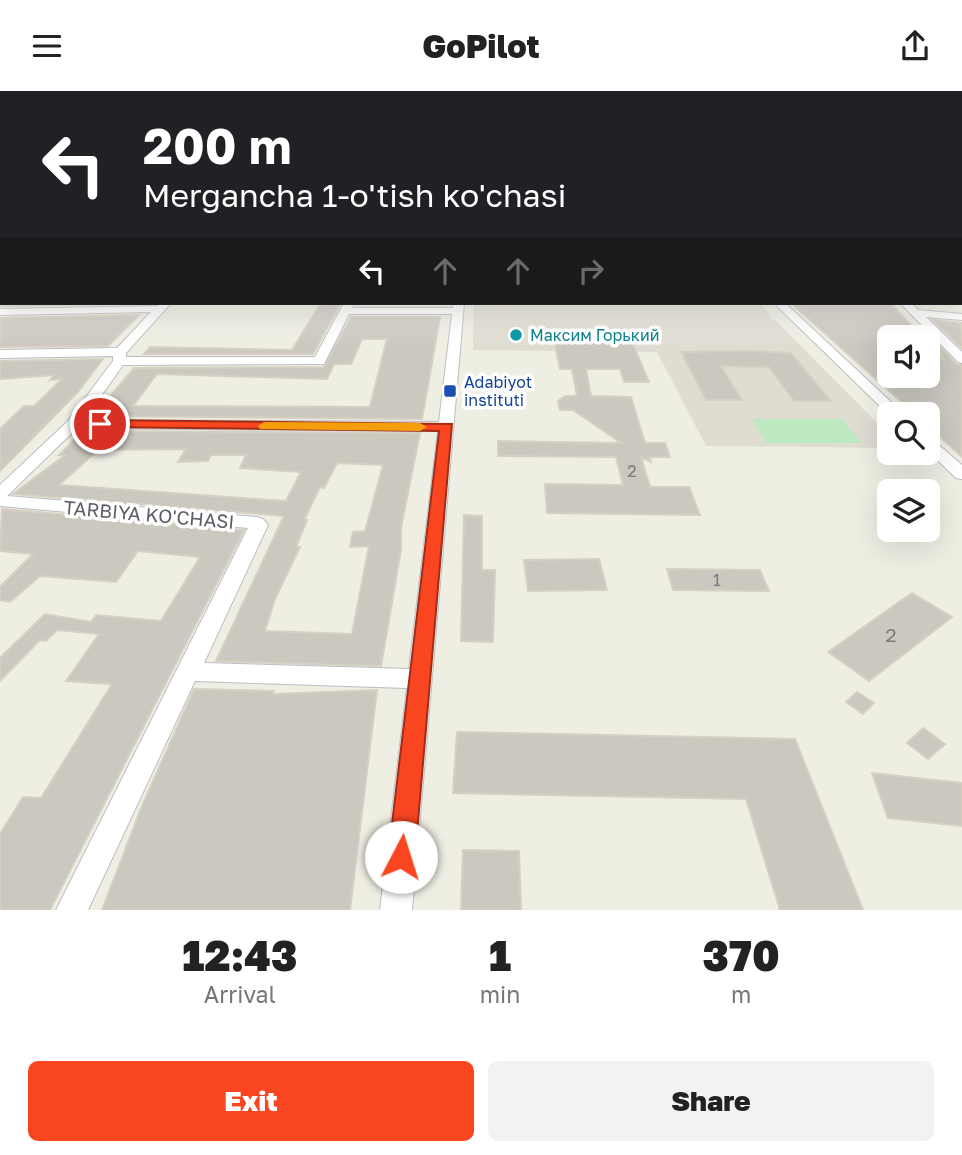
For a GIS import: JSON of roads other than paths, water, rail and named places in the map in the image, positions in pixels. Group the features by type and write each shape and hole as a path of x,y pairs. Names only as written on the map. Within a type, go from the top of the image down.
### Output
{"street":[{"path":"55,311 62,305"},
{"path":"781,305 884,402"},
{"path":"907,305 962,359"},
{"path":"0,312 163,306"},
{"path":"0,494 73,424 119,357 163,306"},
{"path":"0,354 318,361 347,307 459,307 418,679 396,910"},
{"path":"915,313 962,317"},
{"path":"73,424 447,427"},
{"path":"940,454 962,474"},
{"name":"TARBIYA KO'CHASI","path":"0,501 257,523 258,531 72,910"},
{"path":"188,672 418,679"}],"place":[{"name":"Максим Горький","path":"516,335"},
{"name":"Adabiyot instituti","path":"450,391"}]}
